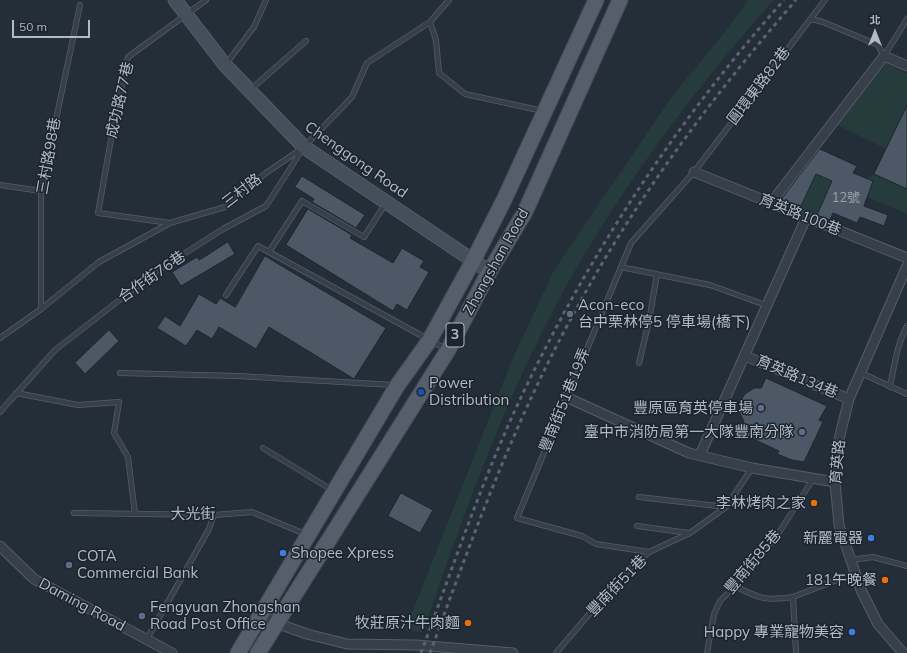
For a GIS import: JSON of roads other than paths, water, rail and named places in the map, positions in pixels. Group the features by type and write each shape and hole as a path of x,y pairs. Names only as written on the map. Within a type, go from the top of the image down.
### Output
{"main road":[{"name":"Zhongshan Road","path":"238,653 262,615 307,534 335,492 397,386 429,341 473,261 504,200 596,0"},
{"name":"Zhongshan Road","path":"258,653 448,350 490,272 525,212 620,0"}],"street":[{"name":"Chenggong Road","path":"175,0 225,65 304,147 490,272"},
{"path":"770,203 884,56 907,66"},
{"name":"育英路100巷","path":"694,172 907,258"},
{"path":"700,455 768,306 806,218"},
{"name":"育英路","path":"903,653 878,624 861,590 839,525 835,482 839,439 849,399 907,266"},
{"name":"育英路134巷","path":"745,356 849,399"},
{"path":"566,397 689,453 752,468 814,477 835,482"},
{"name":"Daming Road","path":"0,546 34,579 172,653"},
{"path":"262,615 276,623 307,634 347,644 416,645 513,653"}],"lane":[{"name":"成功路77巷","path":"170,223 98,213 113,128 128,57 206,0"},
{"path":"225,65 254,28 266,0"},
{"name":"三村路","path":"0,338 41,309 99,262 170,223 225,207 266,173 304,147 352,97 367,63 430,22 449,0"},
{"name":"圓環東路82巷","path":"694,172 825,0"},
{"name":"三村路98巷","path":"41,309 41,191 80,5"},
{"path":"811,19 823,22 878,45 884,56 907,19"},
{"path":"430,22 436,40 439,73 465,94 545,112"},
{"path":"249,91 306,41"},
{"name":"合作街76巷","path":"0,412 55,350 157,271 223,229 266,206 304,147"},
{"name":"豐南街51巷19弄","path":"649,552 596,544 582,536 517,518 566,397 632,243 694,172"},
{"path":"0,185 41,191"},
{"path":"269,252 302,201 364,237 387,202"},
{"path":"226,295 258,246 429,341 448,350"},
{"path":"621,267 710,285 768,306"},
{"path":"639,363 650,321 657,274"},
{"path":"890,386 895,358 907,326"},
{"path":"120,373 238,376 397,386"},
{"path":"861,374 907,394"},
{"path":"16,393 78,405 119,402 114,433 128,458 135,514"},
{"path":"263,448 335,492"},
{"name":"豐南街51巷","path":"556,653 619,579 649,552 690,533 726,507 752,468"},
{"name":"豐南街85巷","path":"707,653 714,614 720,601 735,586 778,534 814,477"},
{"path":"639,497 726,507"},
{"name":"大光街","path":"74,513 214,515 252,512 307,534"},
{"path":"147,639 209,529 214,515"},
{"path":"637,526 690,533"},
{"path":"850,560 872,557 907,566"},
{"path":"735,586 758,598 774,600 794,597 855,573"},
{"path":"794,597 796,653"}],"railway":[{"path":"421,653 496,454 525,389 551,337 609,235 674,137 709,90 784,0"},
{"path":"430,653 495,481 532,397 573,315 622,231 648,191 704,113 796,0"}],"place":[{"name":"Acon-eco 台中栗林停5 停車場(橋下)","path":"570,314"},
{"name":"Power Distribution","path":"421,392"},
{"name":"豐原區育英停車場","path":"761,408"},
{"name":"臺中市消防局第一大隊豐南分隊","path":"802,432"},
{"name":"李林烤肉之家","path":"814,503"},
{"name":"新麗電器","path":"871,538"},
{"name":"Shopee Xpress","path":"283,553"},
{"name":"COTA Commercial Bank","path":"69,565"},
{"name":"181午晚餐","path":"885,580"},
{"name":"Fengyuan Zhongshan Road Post Office","path":"142,616"},
{"name":"牧莊原汁牛肉麵","path":"468,623"},
{"name":"Happy 專業寵物美容","path":"852,632"}]}
